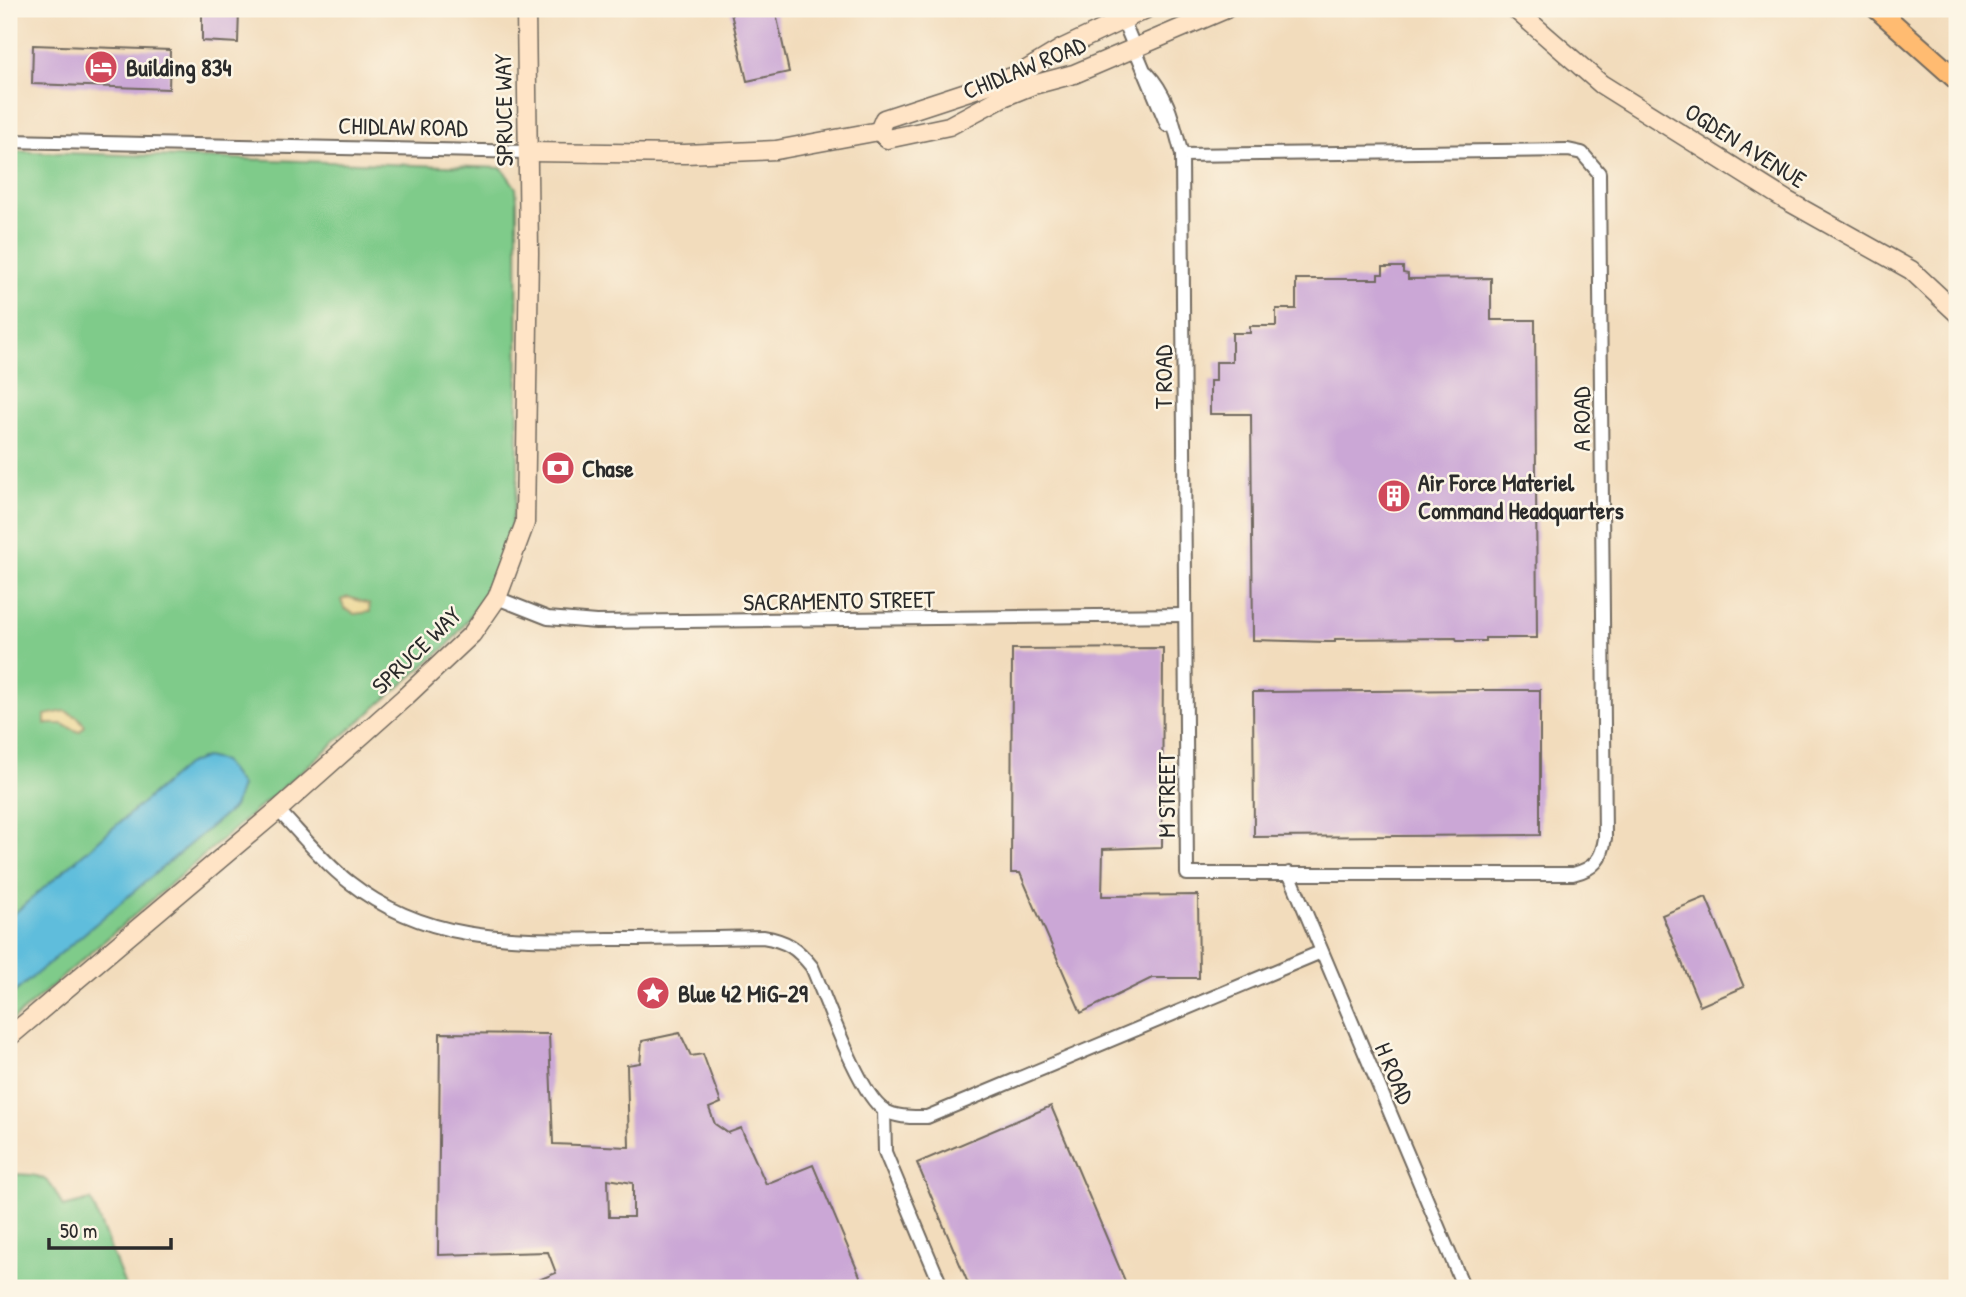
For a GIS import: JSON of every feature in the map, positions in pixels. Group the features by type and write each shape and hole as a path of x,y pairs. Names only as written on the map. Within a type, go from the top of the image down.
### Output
{"main road":[{"path":"1877,9 1957,80"}],"street":[{"name":"SPRUCE WAY","path":"9,1037 278,810 472,634 497,598 525,523 529,152 526,9"},
{"name":"CHIDLAW ROAD","path":"879,131 884,119 1018,75 1061,49 1146,9"},
{"name":"CHIDLAW ROAD","path":"879,131 887,139 949,126 1032,85 1074,74 1226,9"},
{"name":"OGDEN AVENUE","path":"1515,9 1601,85 1786,200 1911,270 1957,313"},
{"name":"T ROAD","path":"1123,20 1147,73 1150,89 1167,125 1178,139 1182,156 1185,615"},
{"name":"CHIDLAW ROAD","path":"9,141 529,152 729,153 776,150 879,131"},
{"name":"A ROAD","path":"1182,156 1568,150 1582,153 1592,162 1599,173 1601,186 1603,853 1591,869 1573,874 1289,873"},
{"name":"SACRAMENTO STREET","path":"497,598 519,609 548,618 596,622 1185,615"},
{"name":"M STREET","path":"1185,615 1187,874 1289,873"},
{"path":"278,810 348,882 384,905 426,925 475,937 529,940 763,937 786,941 800,952 812,967 867,1093 884,1110 905,1117 927,1117 1321,952"},
{"name":"H ROAD","path":"1289,873 1464,1288"},
{"path":"884,1110 885,1152 942,1288"}],"green space":[{"path":"9,151 502,168 516,188 517,201 518,475 511,524 498,567 477,606 448,645 9,1023"},
{"path":"9,1174 38,1176 43,1179 53,1188 63,1207 91,1200 126,1288 9,1288"}],"sand":[{"path":"348,597 369,604 370,612 354,614 344,608 341,600"},
{"path":"65,711 78,717 85,726 79,732 62,724 45,724 45,715"}],"water":[{"path":"205,757 223,761 241,786 234,807 9,997 9,918 186,765"}],"building":[{"path":"202,9 239,9 238,43 202,41"},
{"path":"730,9 775,9 789,72 747,81"},
{"name":"Building 834","path":"33,45 170,50 169,89 32,84"},
{"name":"Air Force Materiel Command Headquarters","path":"1383,267 1403,267 1403,273 1408,274 1408,279 1491,278 1491,320 1535,320 1537,638 1485,638 1485,641 1457,641 1456,638 1335,639 1335,642 1253,640 1251,414 1210,414 1210,381 1216,381 1216,362 1232,362 1232,333 1250,333 1250,326 1276,326 1276,309 1296,309 1296,279 1378,279 1378,274 1383,274"},
{"path":"1163,648 1162,847 1103,849 1102,896 1198,895 1199,978 1152,978 1081,1013 1020,873 1011,873 1012,649"},
{"path":"1540,690 1540,835 1254,837 1253,692"},
{"path":"1706,897 1744,987 1700,1006 1662,915"},
{"path":"440,1033 549,1034 553,1144 629,1147 627,1065 640,1063 642,1041 680,1033 691,1056 703,1054 721,1103 709,1108 715,1124 728,1133 741,1128 766,1184 813,1165 865,1288 519,1288 556,1273 548,1252 438,1255","holes":["608,1179 633,1183 633,1217 609,1217"]},
{"path":"1051,1106 1128,1288 970,1288 917,1163"}],"place":[{"name":"Building 834","path":"101,67"},
{"name":"Chase","path":"558,468"},
{"name":"Air Force Materiel Command Headquarters","path":"1394,496"},
{"name":"Blue 42 MiG-29","path":"653,993"}]}
